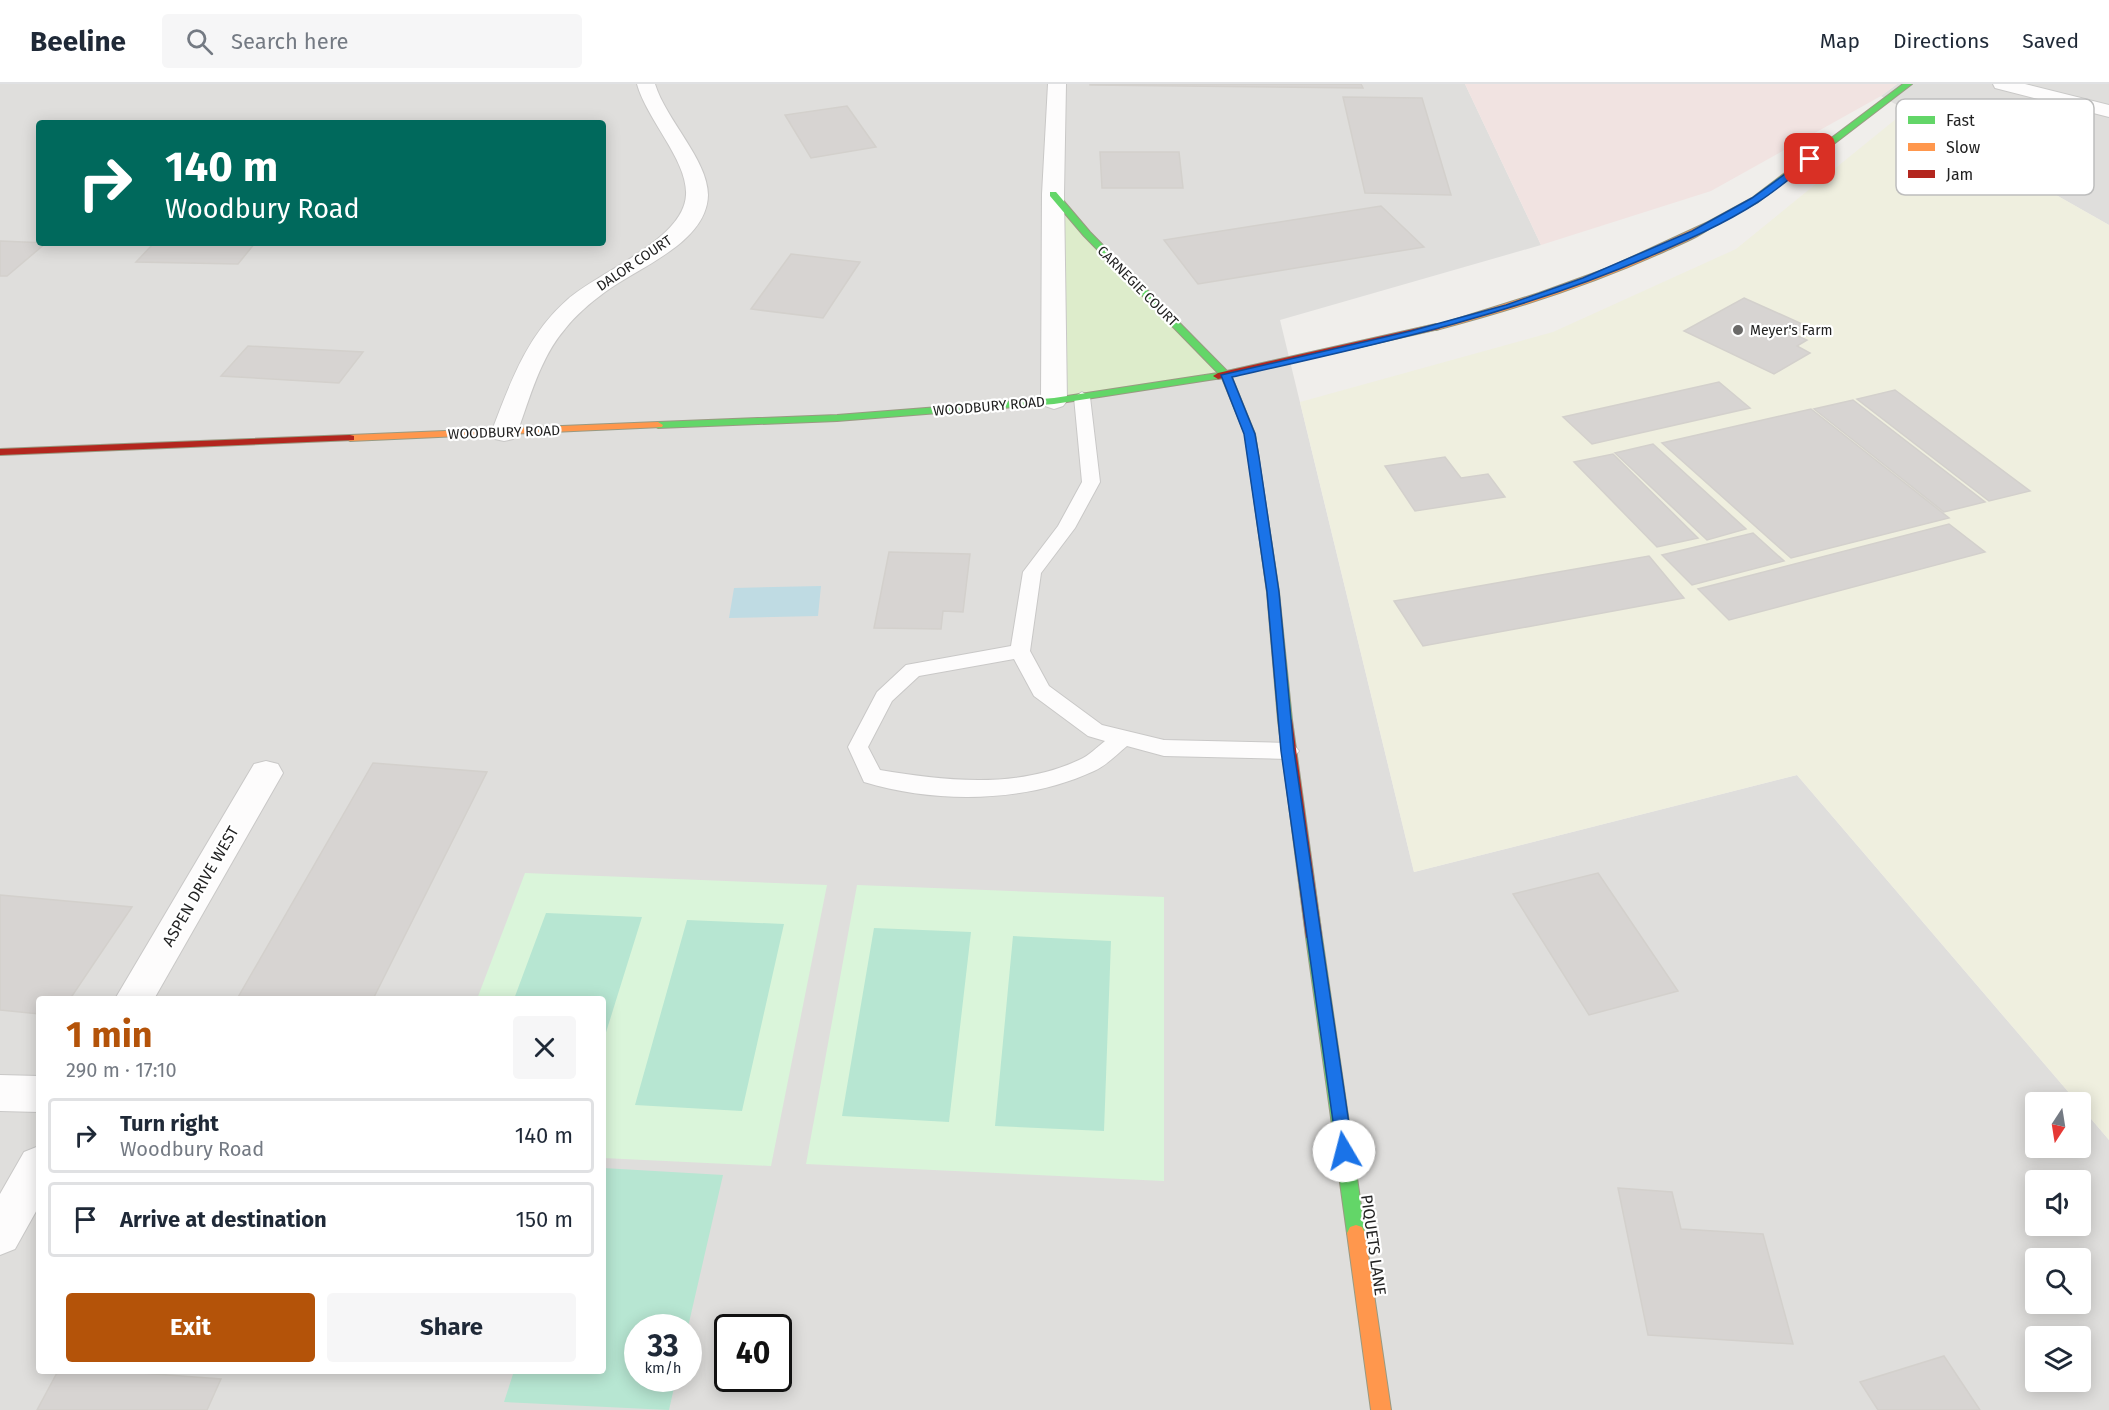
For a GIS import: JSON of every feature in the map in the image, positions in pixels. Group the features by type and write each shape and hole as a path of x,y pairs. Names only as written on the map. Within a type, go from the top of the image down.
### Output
{"main road":[{"name":"WOODBURY ROAD","path":"0,452 837,418 1054,401 1226,375 1413,334 1509,307 1633,261 1695,233 1755,200 1908,84"},
{"name":"CARNEGIE COURT","path":"1053,194 1087,234 1226,375"},
{"name":"PIQUETS LANE","path":"1226,375 1250,434 1273,592 1288,751 1381,1410"}],"street":[{"name":"DALOR COURT","path":"504,433 543,341 550,332 573,306 598,286 666,244 679,232 693,211 698,196 692,168 657,117 646,84"},
{"path":"1054,401 1053,194 1057,84"},
{"path":"2002,84 2061,99"},
{"path":"2094,107 2109,111"},
{"name":"ASPEN DRIVE WEST","path":"136,996 266,773"},
{"path":"0,1093 36,1094"},
{"path":"0,1235 36,1170"}],"lane":[{"path":"1082,397 1091,482 1066,528 1032,572 1020,651 1041,691 1095,731 1164,748 1288,751"},
{"path":"1020,651 913,670 884,697 858,747 872,776 938,788 1027,785 1088,765 1124,738"}],"shaded area":[{"path":"0,84 1465,84 1541,245 1280,320 1414,872 1797,775 2068,1092 2025,1092 2025,1158 2091,1158 2091,1119 2109,1140 2109,1410 0,1410"},
{"path":"1465,84 1897,84 1881,96 1711,191 1541,245"},
{"path":"1897,84 2109,84 2109,225 2056,195 2094,195 2094,99 1896,99 1896,104 1881,96"}],"green space":[{"path":"1896,119 1896,195 2056,195 2109,225 2109,1140 2091,1119 2091,1092 2068,1092 1797,775 1414,872 1300,402 1553,332 1736,249"},
{"path":"1056,202 1220,373 1057,397"},
{"path":"525,873 827,885 771,1166 606,1158 606,996 478,996"},
{"path":"857,885 1164,897 1164,1181 806,1164"},
{"path":"546,913 642,917 606,1032 606,996 515,996"},
{"path":"687,920 784,924 742,1111 635,1105"},
{"path":"874,928 971,932 949,1122 842,1116"},
{"path":"1013,936 1111,941 1104,1131 995,1126"},
{"path":"606,1168 723,1175 691,1314 624,1314 624,1392 673,1392 669,1410 504,1402 513,1374 606,1374"}],"water":[{"path":"821,586 818,616 729,618 734,588"}],"building":[{"path":"1090,84 1361,84 1363,88 1090,85"},
{"path":"1343,97 1422,98 1451,195 1365,193"},
{"path":"847,106 876,147 811,158 785,115"},
{"path":"1100,152 1179,152 1183,188 1102,188"},
{"path":"1381,206 1424,247 1198,284 1164,240"},
{"path":"0,241 36,243 36,246 42,246 7,276 0,276"},
{"path":"151,246 253,246 238,264 136,262"},
{"path":"791,254 860,262 823,318 751,309"},
{"path":"1744,298 1809,327 1796,335 1807,340 1797,346 1810,353 1774,374 1684,331"},
{"path":"248,346 363,352 339,383 221,376"},
{"path":"1719,382 1750,408 1592,444 1563,417"},
{"path":"1895,390 2030,491 1989,501 1857,399"},
{"path":"1853,400 1985,502 1944,512 1814,409"},
{"path":"1811,409 1949,518 1791,558 1662,443"},
{"path":"1653,444 1746,529 1707,540 1615,453"},
{"path":"1613,454 1698,538 1657,547 1574,462"},
{"path":"1445,457 1461,478 1488,474 1505,497 1415,511 1385,466"},
{"path":"1949,524 1985,552 1729,620 1698,589"},
{"path":"1753,533 1784,561 1692,585 1662,555"},
{"path":"889,552 970,554 963,612 943,611 941,629 874,628"},
{"path":"1649,556 1684,598 1423,646 1394,601"},
{"path":"373,763 487,772 375,996 239,996"},
{"path":"1598,873 1678,991 1589,1015 1513,894"},
{"path":"0,895 132,907 72,996 36,996 36,1014 0,1010"},
{"path":"1618,1188 1672,1192 1681,1229 1763,1234 1793,1344 1648,1335"},
{"path":"1944,1356 1980,1410 1878,1410 1860,1382"},
{"path":"56,1374 154,1374 221,1379 207,1410 37,1410"}],"traffic: fast":[{"path":"1711,224 1755,200 1908,84"},
{"path":"1053,194 1087,234 1226,375 1250,434 1273,592 1285,720"},
{"path":"658,425 837,418 1054,401 1218,376"},
{"path":"1314,937 1356,1233"}],"traffic: slow":[{"path":"1436,327 1507,307 1577,283 1645,256 1711,224"},
{"path":"350,438 658,425"},
{"path":"1356,1233 1381,1410"}],"traffic: jam":[{"path":"1218,376 1436,327"},
{"path":"0,452 350,438"},
{"path":"1285,720 1314,937"}],"place":[{"name":"Meyer's Farm","path":"1738,330"}],"route":[{"path":"1344,1151 1288,751 1273,592 1250,434 1226,375 1413,334 1509,307 1586,280 1695,233 1755,200 1810,159"}]}
